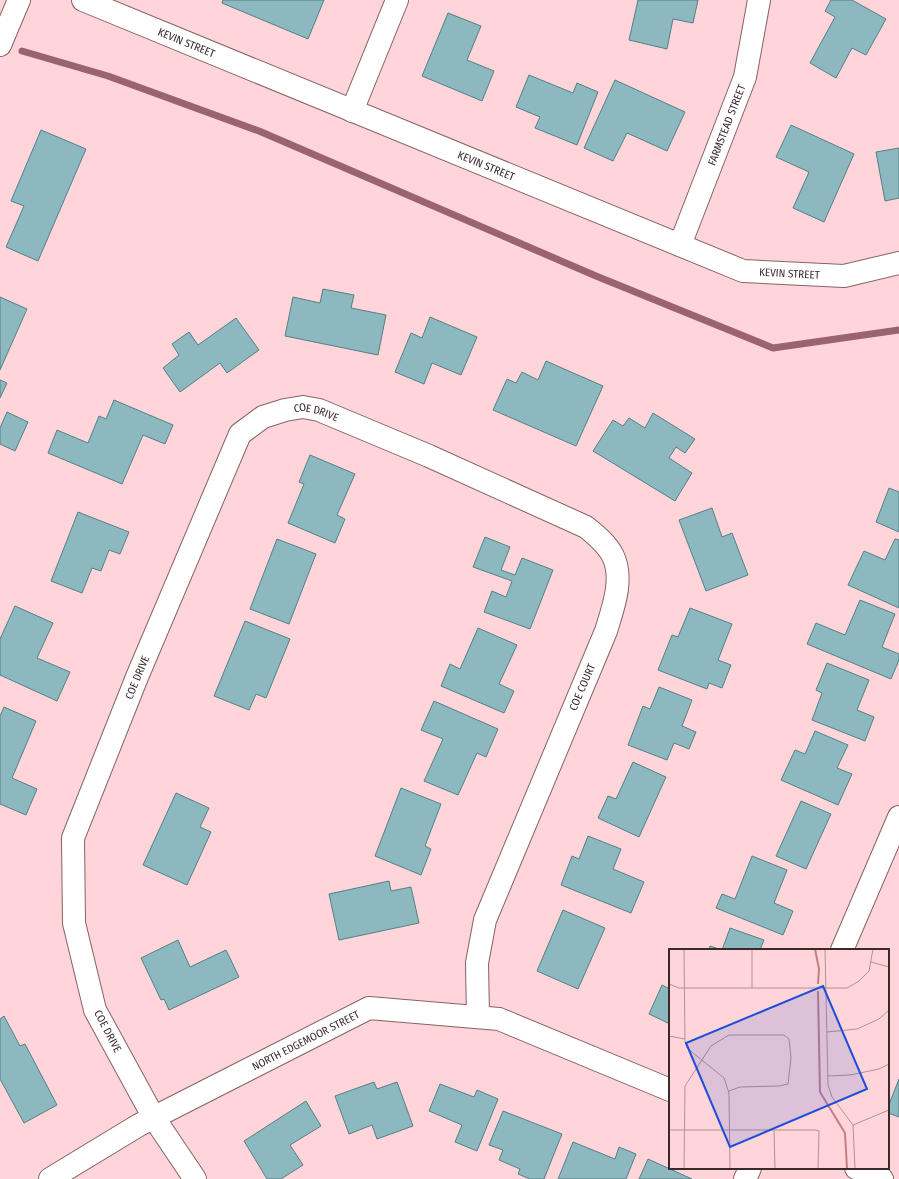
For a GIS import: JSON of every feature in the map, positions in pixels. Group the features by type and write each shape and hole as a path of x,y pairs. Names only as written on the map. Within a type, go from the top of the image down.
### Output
{"street":[{"path":"0,45 19,0"},
{"name":"KEVIN STREET","path":"83,0 743,271 844,276 899,263"},
{"path":"352,111 396,0"},
{"name":"FARMSTEAD STREET","path":"680,246 745,77 759,0"},
{"name":"COE DRIVE","path":"195,1179 154,1118 95,1010 74,923 73,838 137,677 240,434 263,417 285,410 303,407 319,410 429,456"},
{"name":"COE COURT","path":"429,456 586,527 602,541 613,556 618,577 616,600 606,630 486,920 477,963 478,1017"},
{"path":"842,949 899,817"},
{"name":"NORTH EDGEMOOR STREET","path":"50,1179 154,1118 369,1008 499,1019 669,1090"},
{"path":"745,1179 750,1169"},
{"path":"858,1169 882,1179"}],"building":[{"path":"223,0 324,0 308,39 222,3"},
{"path":"638,0 698,0 693,23 673,19 667,49 629,40"},
{"path":"831,0 852,0 886,19 866,55 852,48 836,78 810,63 835,17 825,11"},
{"path":"448,13 481,26 467,60 494,71 482,101 422,76"},
{"path":"529,75 573,93 577,83 598,92 577,145 535,128 540,117 516,107"},
{"path":"615,80 685,112 667,151 627,133 613,161 584,148"},
{"path":"791,125 854,154 824,222 793,208 809,172 776,157"},
{"path":"41,130 86,149 38,261 6,247 24,206 11,201"},
{"path":"899,148 899,198 885,201 876,152"},
{"path":"323,289 354,295 351,308 386,315 378,355 285,336 293,297 320,303"},
{"path":"0,297 27,309 0,370"},
{"path":"430,317 477,337 461,375 432,363 424,384 395,372 411,333 422,338"},
{"path":"236,318 259,350 227,373 220,363 180,392 163,368 179,355 172,344 189,332 198,345"},
{"path":"546,361 603,386 576,446 493,410 507,379 516,383 522,372 538,380"},
{"path":"0,380 7,383 0,398"},
{"path":"114,400 173,425 165,444 143,435 122,484 48,453 57,430 88,443 99,416 106,419"},
{"path":"7,412 28,422 15,451 0,444 0,428"},
{"path":"653,413 695,439 685,453 676,447 669,458 692,473 675,501 593,451 613,420 623,426 629,418 645,428"},
{"path":"310,455 355,474 337,515 345,519 335,543 288,523 304,484 299,482"},
{"path":"889,488 899,492 899,532 876,522"},
{"path":"712,508 722,537 732,533 748,575 706,591 679,520"},
{"path":"78,512 129,532 120,554 109,550 101,571 92,568 82,593 51,581"},
{"path":"485,537 510,547 501,570 515,575 522,558 553,570 530,629 484,612 492,591 506,597 512,581 473,567"},
{"path":"277,539 316,554 289,624 250,609"},
{"path":"895,539 899,540 899,608 848,585 864,551 885,560"},
{"path":"860,600 895,614 882,647 899,654 899,660 891,679 807,644 816,623 845,635"},
{"path":"15,606 53,623 37,658 70,672 57,701 0,675 0,639"},
{"path":"690,608 732,624 718,660 731,665 722,688 709,683 707,689 658,670 672,635 678,637"},
{"path":"245,621 290,639 266,698 256,694 249,710 214,696"},
{"path":"478,628 517,645 499,684 514,691 504,713 441,686 450,664 460,669"},
{"path":"827,663 869,680 857,710 874,717 865,741 812,720 822,693 816,690"},
{"path":"659,687 692,700 682,726 696,732 689,749 674,743 667,760 628,745 643,706 650,709"},
{"path":"434,701 498,729 486,757 477,753 458,795 424,781 443,739 421,730"},
{"path":"4,707 36,721 12,778 37,789 26,815 0,804 0,716"},
{"path":"815,731 848,745 837,768 852,774 838,805 781,780 795,750 805,754"},
{"path":"633,762 666,777 639,837 598,818 608,796 616,799"},
{"path":"401,788 441,804 425,846 431,849 421,875 375,856"},
{"path":"176,793 209,808 200,827 211,832 187,885 143,865"},
{"path":"801,801 831,814 806,869 776,856"},
{"path":"588,836 621,849 613,869 644,882 631,913 561,885 572,856 579,859"},
{"path":"752,856 787,870 774,903 793,911 783,935 716,908 722,894 735,899"},
{"path":"389,881 391,891 411,887 419,923 339,940 329,894"},
{"path":"563,910 605,928 578,989 537,971"},
{"path":"730,928 764,940 760,949 722,949"},
{"path":"178,940 190,967 226,950 239,977 169,1010 164,999 161,1000 141,958"},
{"path":"710,946 719,949 709,949"},
{"path":"662,985 669,988 669,1024 649,1014"},
{"path":"4,1016 20,1046 25,1044 57,1105 24,1123 0,1079 0,1019"},
{"path":"899,1079 899,1117 889,1113 889,1104"},
{"path":"374,1082 377,1089 397,1082 413,1126 377,1139 372,1125 349,1134 335,1096"},
{"path":"440,1084 474,1097 477,1090 498,1099 477,1151 455,1142 462,1125 429,1111"},
{"path":"306,1101 321,1126 290,1145 303,1165 281,1179 267,1179 244,1141"},
{"path":"503,1111 562,1134 544,1179 530,1179 518,1174 520,1169 499,1160 503,1150 489,1145"},
{"path":"573,1142 615,1159 619,1147 636,1154 626,1179 558,1179"},
{"path":"648,1159 692,1179 639,1179"}],"waterway":[{"path":"22,51 108,76 259,131 596,276 773,348 899,330"}]}
